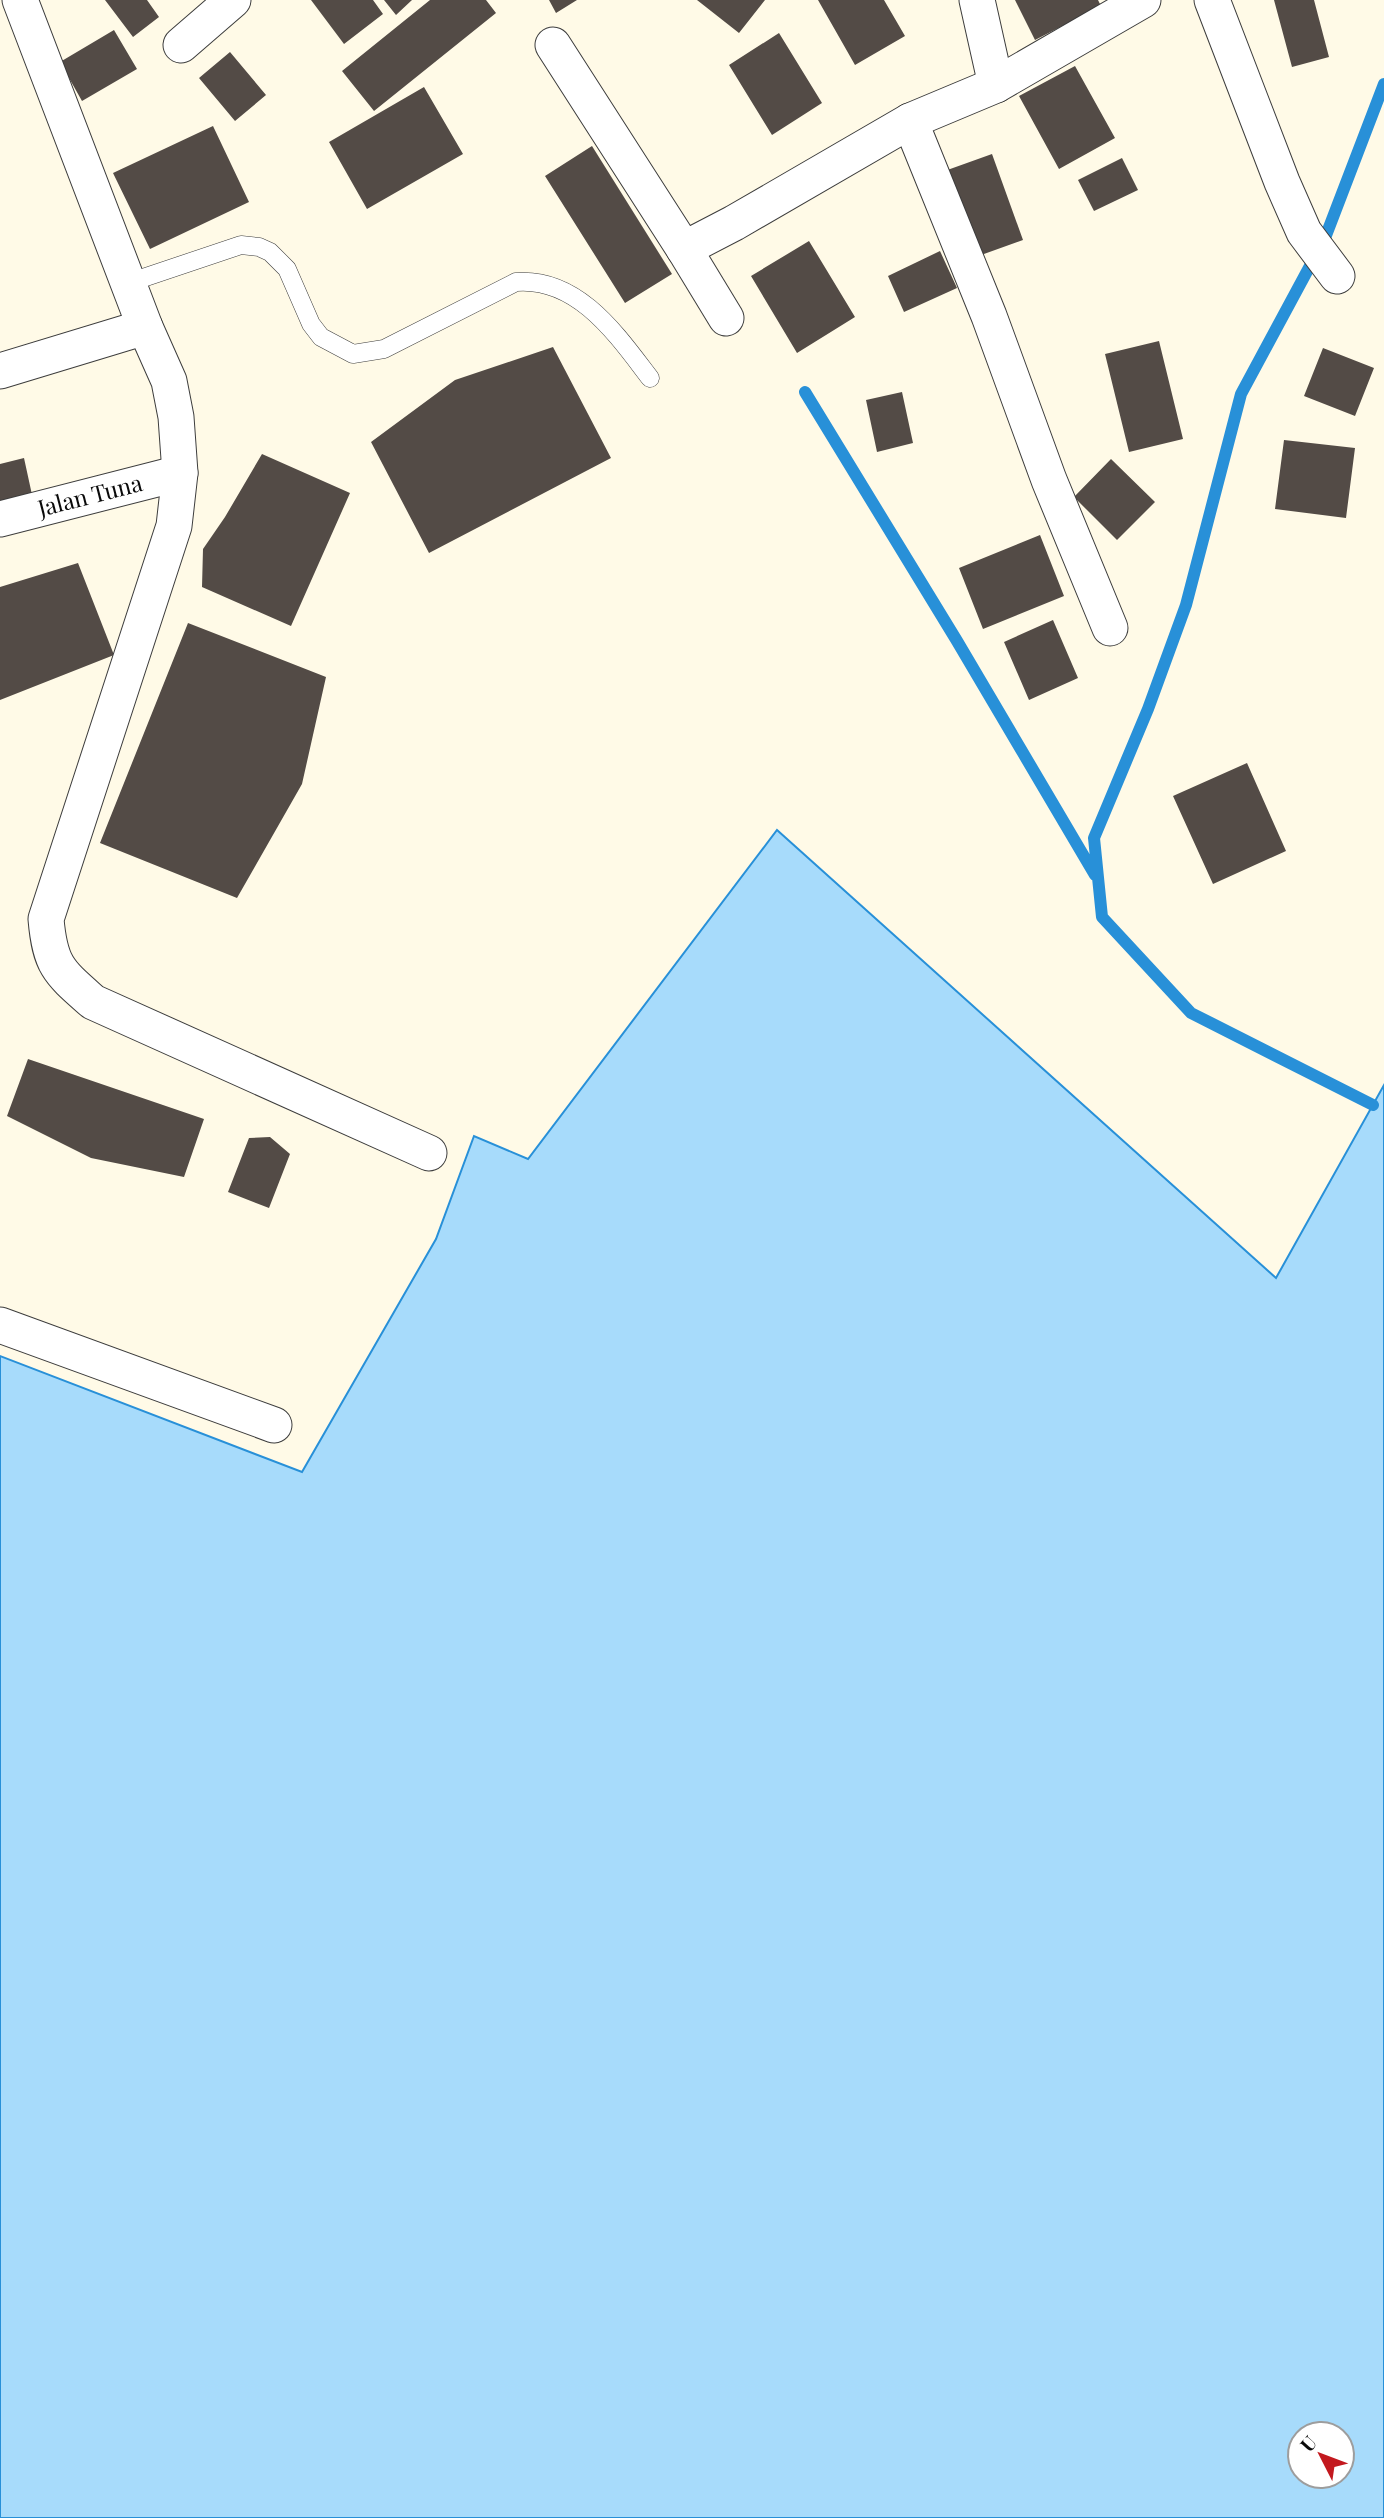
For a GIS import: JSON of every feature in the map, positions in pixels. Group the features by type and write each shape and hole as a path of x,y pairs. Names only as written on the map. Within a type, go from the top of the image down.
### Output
{"street":[{"path":"20,0 145,327 169,381 176,418 180,473 174,526 46,919 49,950 64,976 93,1002 429,1153"},
{"path":"181,45 233,0"},
{"path":"976,0 996,85"},
{"path":"684,248 734,223 910,121 996,85 1143,0"},
{"path":"1212,0 1282,181 1325,260"},
{"path":"553,45 726,318"},
{"path":"910,121 989,316 1049,480 1110,628"},
{"path":"0,370 145,327"},
{"name":"Jalan Tuna","path":"0,519 180,473"},
{"path":"0,1325 274,1425"}],"lane":[{"path":"128,283 241,245 259,247 270,252 287,269 311,324 321,337 353,354 384,349 516,282 534,280 573,296 591,308 612,328 650,378"}],"water":[{"path":"777,830 1276,1278 1384,1085 1384,2518 0,2518 0,1356 302,1472 436,1239 474,1136 528,1159"}],"building":[{"path":"105,0 147,0 159,17 133,37"},
{"path":"311,0 373,0 383,14 344,44"},
{"path":"384,0 412,0 396,15"},
{"path":"430,0 486,0 496,13 374,111 342,71"},
{"path":"549,0 577,0 556,13"},
{"path":"697,0 765,0 739,33"},
{"path":"818,0 884,0 905,36 855,65"},
{"path":"1015,0 1098,0 1101,6 1035,40"},
{"path":"1274,0 1314,0 1329,57 1292,67"},
{"path":"114,30 137,69 82,101 60,62"},
{"path":"779,33 822,103 772,135 729,65"},
{"path":"230,52 266,95 235,121 199,78"},
{"path":"1075,66 1115,138 1059,169 1019,96"},
{"path":"424,87 463,154 367,209 329,142"},
{"path":"213,126 249,202 150,249 113,173"},
{"path":"592,146 672,274 625,303 545,176"},
{"path":"992,154 1023,240 970,259 939,173"},
{"path":"1122,158 1138,190 1094,211 1078,180"},
{"path":"809,241 855,317 797,353 751,276"},
{"path":"940,251 957,288 904,312 888,276"},
{"path":"1159,341 1183,439 1129,452 1105,354"},
{"path":"553,347 611,458 429,553 371,442 455,380"},
{"path":"1323,348 1374,368 1355,416 1304,396"},
{"path":"902,392 913,443 877,452 866,400"},
{"path":"1284,440 1355,448 1346,518 1275,509"},
{"path":"262,454 350,493 291,626 202,587 203,549"},
{"path":"24,458 34,504 0,512 0,464"},
{"path":"1111,459 1155,502 1117,540 1074,497"},
{"path":"1040,535 1064,596 983,629 959,568"},
{"path":"78,563 114,655 0,700 0,587"},
{"path":"1053,620 1078,678 1029,700 1004,642"},
{"path":"188,623 326,677 302,784 237,898 100,843"},
{"path":"1247,763 1286,851 1213,884 1173,796"},
{"path":"28,1059 204,1119 184,1177 91,1158 7,1116"},
{"path":"270,1137 290,1154 269,1208 228,1192 249,1138"}],"waterway":[{"path":"1373,1105 1191,1013 1102,917 1094,838 1148,709 1186,605 1241,394 1325,238 1384,84"},
{"path":"805,392 957,641 1095,875"}]}
